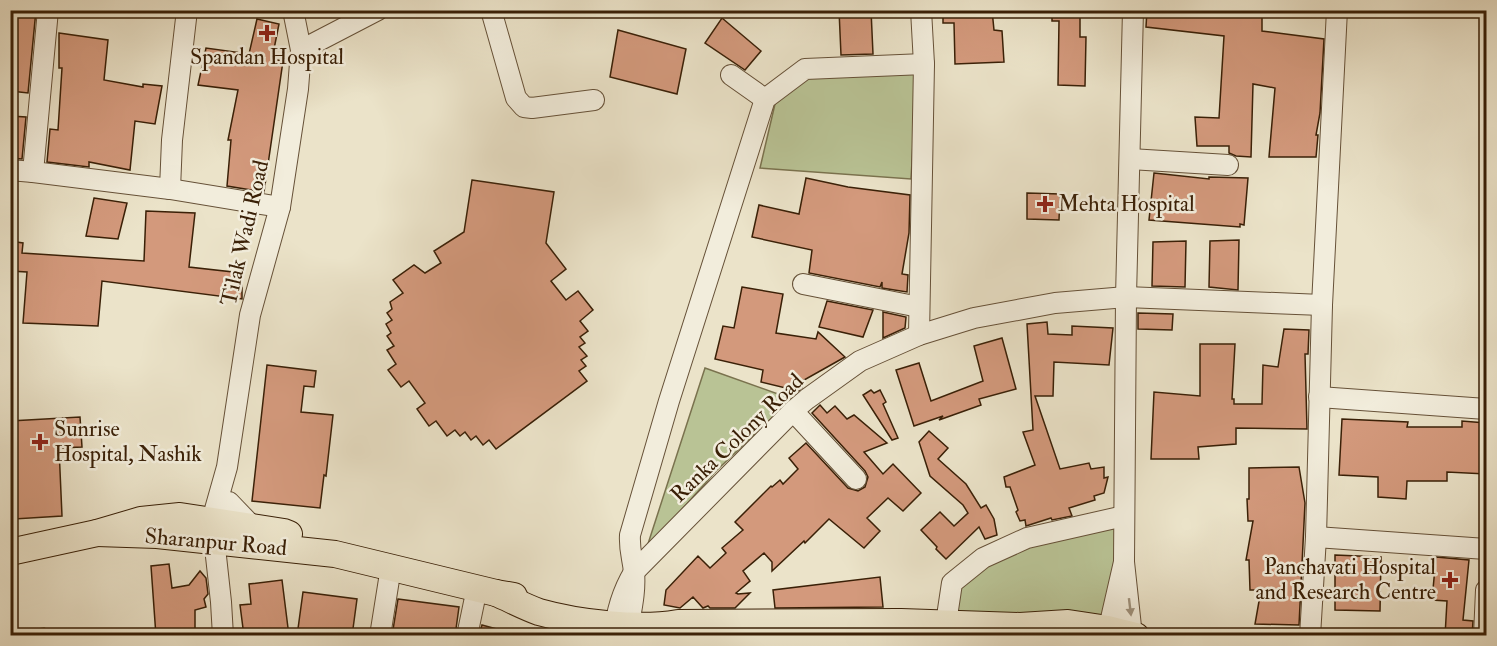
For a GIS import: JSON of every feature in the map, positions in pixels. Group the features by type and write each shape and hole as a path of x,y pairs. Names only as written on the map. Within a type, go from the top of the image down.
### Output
{"main road":[{"name":"Sharanpur Road","path":"10,552 97,533 141,520 180,516 221,531 284,531 335,554 487,591 539,611 622,624 657,626 678,623 901,629 946,623 1020,626 1068,623 1134,635"},
{"name":"Sharanpur Road","path":"1020,626 1051,636"}],"street":[{"path":"33,172 48,10"},
{"path":"170,189 172,140 188,10"},
{"name":"Tilak Wadi Road","path":"223,636 221,531 227,467 250,315 280,207 298,89 301,50 293,10"},
{"path":"301,50 378,10"},
{"path":"491,10 519,103 532,108 594,100"},
{"path":"919,335 924,64 921,10"},
{"path":"1133,10 1126,297 1124,516 1125,562 1134,635"},
{"path":"1310,636 1316,537 1322,305 1337,10"},
{"path":"634,572 629,550 630,535 639,501 765,99 805,69 924,64"},
{"path":"731,75 765,99"},
{"path":"1130,159 1228,165"},
{"path":"10,170 170,189 280,207"},
{"path":"803,284 919,307"},
{"name":"Ranka Colony Road","path":"622,624 625,587 634,572 793,411 860,362 919,335 974,318 1055,303 1126,297 1322,305"},
{"path":"1319,397 1486,409"},
{"path":"793,411 856,479"},
{"path":"946,623 952,583 984,558 1027,538 1124,516"},
{"path":"1316,537 1486,549"},
{"path":"1108,632 1125,562"},
{"path":"380,636 391,567"},
{"path":"1484,636 1486,590"},
{"path":"467,636 487,591"}],"green space":[{"path":"917,72 911,179 760,168 775,104 809,77"},
{"path":"705,368 792,399 717,470 646,550"},
{"path":"1115,528 1115,558 1103,617 952,616 956,588 987,566 1024,547"},
{"path":"44,628 58,635 11,635 11,634"}],"building":[{"path":"12,10 36,10 28,93 11,91 13,74 10,73 15,40 12,39"},
{"path":"839,10 871,10 873,54 841,55"},
{"path":"943,10 992,10 994,30 1002,31 1004,62 955,64 954,23 943,23"},
{"path":"1052,10 1080,10 1080,37 1086,37 1085,86 1058,85 1059,21 1052,21"},
{"path":"1147,10 1262,10 1262,31 1324,39 1316,157 1269,157 1275,88 1253,84 1251,157 1229,153 1229,146 1197,146 1195,117 1219,118 1224,36 1146,27"},
{"path":"722,18 761,51 745,70 705,43"},
{"path":"257,19 279,24 272,59 283,61 264,192 227,186 231,140 228,140 238,90 198,85 206,48 249,54"},
{"path":"618,30 686,49 677,94 610,77"},
{"path":"59,33 108,40 104,80 143,87 143,84 162,86 155,124 135,121 130,170 89,162 89,167 47,162 50,129 58,130 62,68 59,68"},
{"path":"10,116 26,117 22,159 10,158"},
{"path":"1154,173 1209,179 1209,177 1248,178 1244,225 1240,224 1240,227 1149,220"},
{"path":"806,178 848,187 910,195 909,233 902,274 908,275 907,292 882,288 882,282 880,287 809,273 812,250 752,237 759,205 799,214"},
{"path":"472,180 554,192 546,243 566,269 551,281 566,300 578,291 593,310 580,321 588,331 580,337 585,343 579,347 587,356 581,360 586,366 579,371 587,381 496,449 489,440 483,445 476,436 471,440 465,432 460,436 455,430 447,436 436,421 429,426 417,409 425,403 409,381 401,387 388,370 396,364 387,350 394,346 387,336 391,333 386,324 392,320 387,313 392,309 390,302 403,293 393,280 414,265 425,273 441,263 434,251 464,232"},
{"path":"1027,193 1060,194 1059,220 1027,219"},
{"path":"94,198 127,203 118,239 86,236"},
{"path":"146,211 195,213 189,267 242,273 242,299 102,281 98,326 23,323 27,272 10,271 10,241 23,243 22,253 144,261"},
{"path":"1239,240 1238,290 1209,287 1210,241"},
{"path":"1186,241 1185,287 1152,286 1153,242"},
{"path":"742,287 783,294 776,333 816,339 818,332 845,357 804,380 802,388 798,391 761,382 763,370 715,359 723,326 734,328"},
{"path":"827,301 873,310 863,337 819,327"},
{"path":"883,312 906,317 905,328 883,338"},
{"path":"1138,313 1173,314 1172,330 1138,329"},
{"path":"1047,322 1048,334 1072,335 1072,326 1113,328 1109,365 1054,362 1053,396 1035,396 1060,469 1089,463 1091,469 1104,467 1104,478 1108,477 1104,493 1094,496 1095,500 1069,508 1072,516 1052,520 1051,518 1026,526 1025,520 1020,521 1010,487 1006,487 1004,477 1035,465 1023,432 1033,430 1027,324"},
{"path":"1284,329 1309,330 1308,354 1305,354 1307,429 1236,428 1236,444 1198,447 1199,459 1151,459 1154,392 1200,396 1200,344 1235,344 1232,399 1234,399 1234,404 1262,404 1263,365 1278,367"},
{"path":"1002,338 1016,389 979,399 981,405 914,426 896,370 919,363 931,401 983,381 974,346"},
{"path":"267,365 316,371 314,387 304,386 301,412 333,415 320,508 252,501"},
{"path":"871,390 874,393 880,390 886,402 883,404 898,438 892,440 863,395"},
{"path":"820,405 827,413 835,406 847,419 854,415 887,443 864,452 883,474 893,464 921,493 903,511 888,498 867,518 880,531 864,548 829,519 772,571 772,562 764,553 743,571 750,581 736,593 750,593 735,608 710,608 708,606 703,608 693,597 680,608 664,605 666,590 698,556 710,568 726,553 722,548 743,530 735,522 771,486 780,480 783,484 798,469 789,458 806,443 848,488 858,491 865,487 868,477 865,471 812,413"},
{"path":"80,417 82,447 59,448 62,516 14,519 10,421"},
{"path":"1342,419 1408,422 1407,427 1462,427 1462,421 1486,423 1486,474 1447,472 1447,481 1407,481 1406,499 1378,497 1378,477 1339,475"},
{"path":"929,431 948,448 938,459 966,484 981,508 986,505 994,519 997,535 985,539 979,527 946,559 921,530 940,512 954,526 968,513 963,505 930,476 919,442"},
{"path":"1299,467 1305,503 1299,625 1255,624 1261,590 1250,590 1249,560 1246,560 1253,521 1248,521 1249,468"},
{"path":"1335,555 1381,557 1380,611 1335,610"},
{"path":"1436,557 1469,560 1463,620 1473,621 1472,636 1445,636 1447,601 1432,600"},
{"path":"169,564 172,588 189,585 200,571 206,578 208,594 204,599 206,607 195,610 195,636 156,636 151,566"},
{"path":"880,577 883,607 775,608 773,590"},
{"path":"282,580 289,636 244,636 240,605 251,604 249,584"},
{"path":"303,592 357,599 352,636 297,636"},
{"path":"398,599 459,607 455,636 392,636"},
{"path":"482,625 508,632 507,636 479,636"}],"place":[{"name":"Spandan Hospital","path":"267,33"},
{"name":"Mehta Hospital","path":"1045,204"},
{"name":"Sunrise Hospital, Nashik","path":"40,442"},
{"name":"Panchavati Hospital and Research Centre","path":"1450,580"}]}
